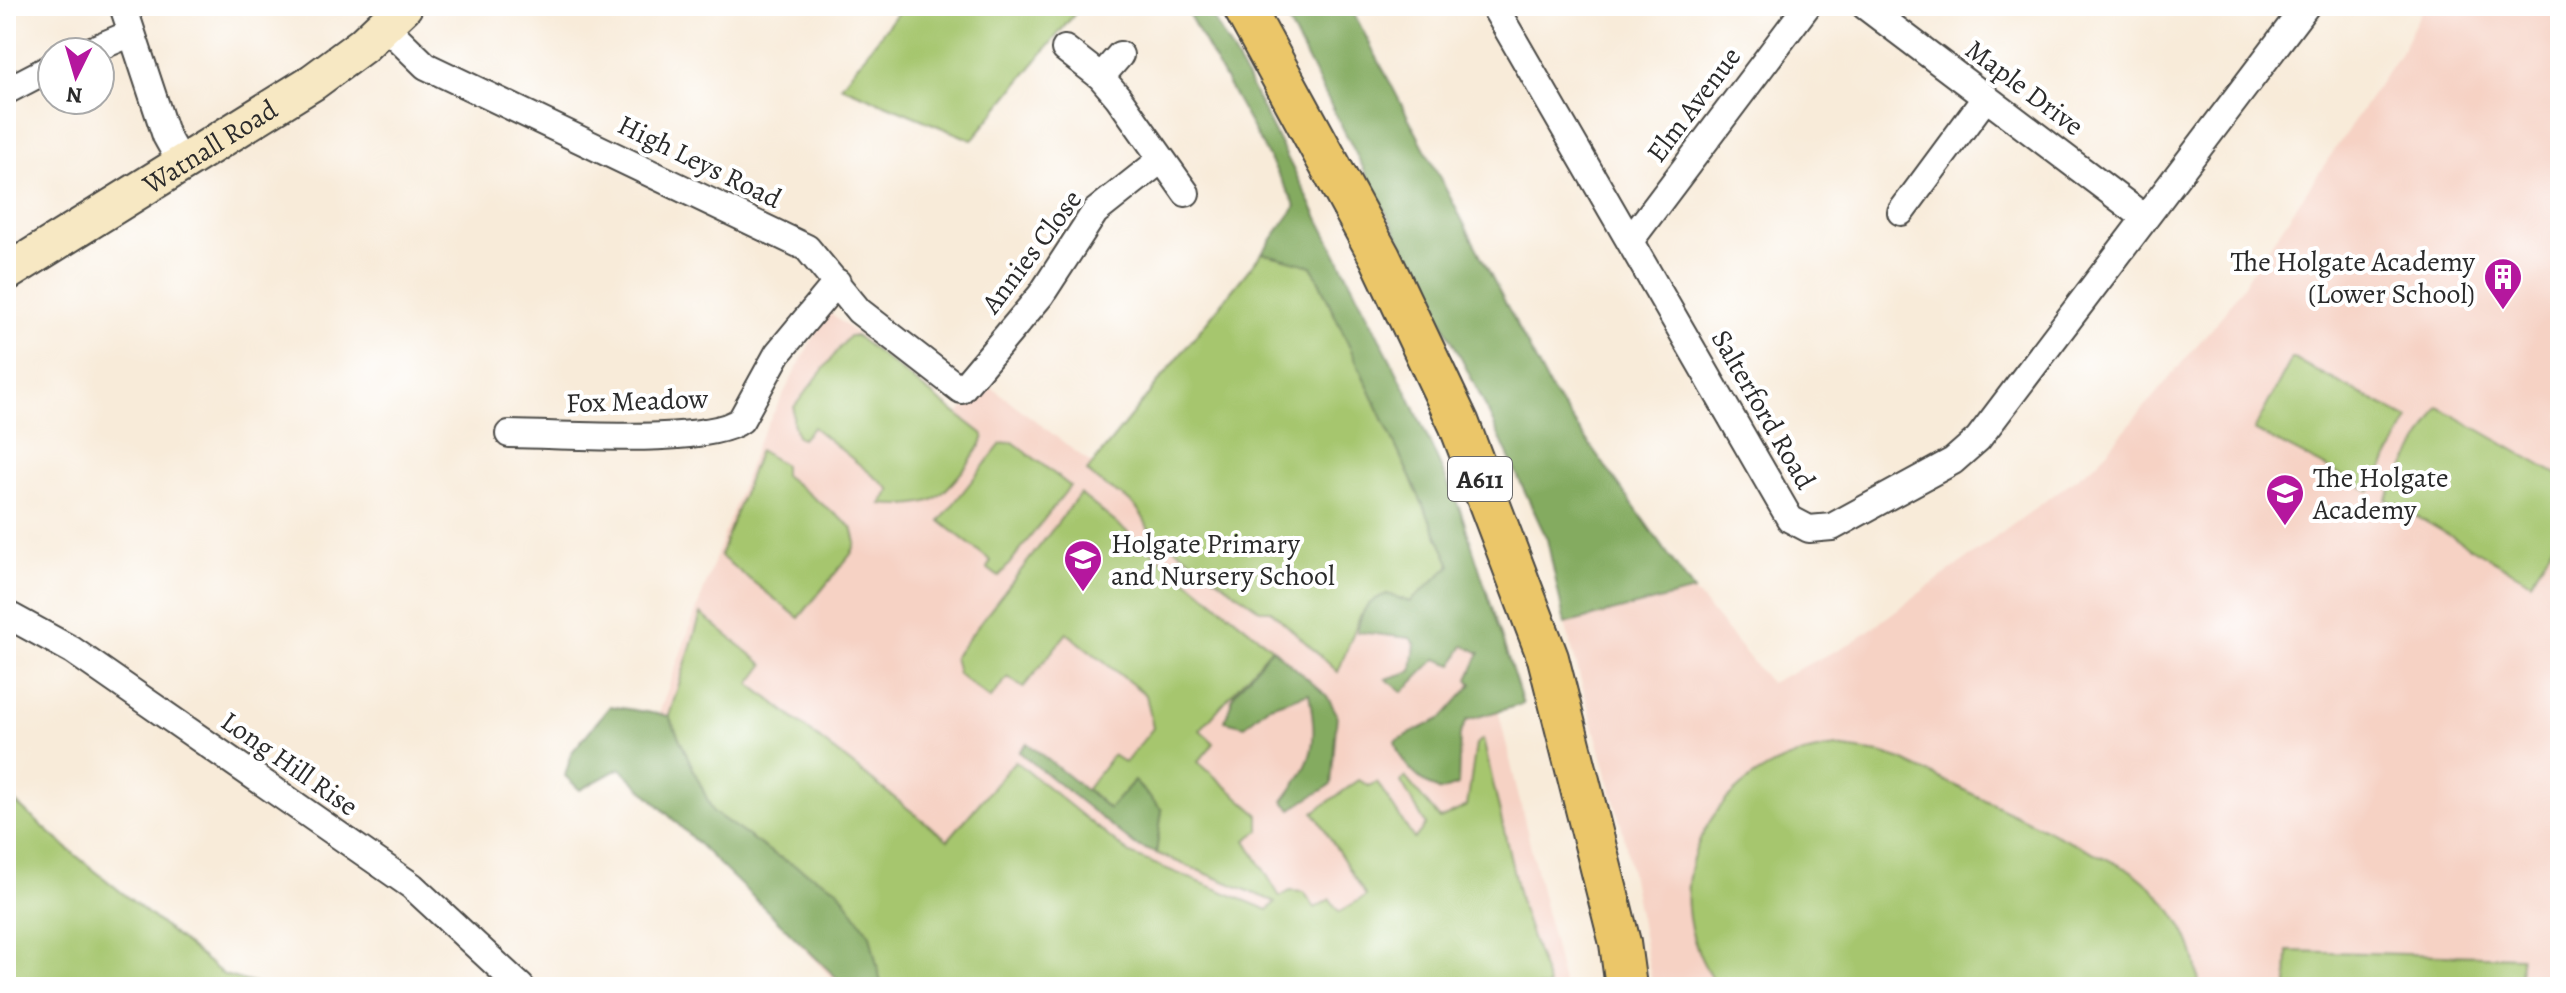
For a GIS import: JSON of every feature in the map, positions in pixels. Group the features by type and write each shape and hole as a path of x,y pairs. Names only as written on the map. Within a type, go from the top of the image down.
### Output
{"main road":[{"name":"A611","path":"1243,6 1380,257 1459,424 1548,658 1620,943 1626,987"},
{"name":"Watnall Road","path":"6,273 313,82 394,16"}],"street":[{"path":"123,6 166,136 181,163"},
{"name":"Salterford Road","path":"1494,6 1790,519 1809,529 1832,527 1965,453 2306,6"},
{"name":"Elm Avenue","path":"1630,241 1807,6"},
{"name":"Maple Drive","path":"1865,6 2145,218"},
{"name":"High Leys Road","path":"394,16 426,66 807,248 859,311 961,390"},
{"path":"116,40 132,33"},
{"path":"1065,49 1101,77 1186,193"},
{"path":"1101,77 1120,55"},
{"path":"6,91 36,75"},
{"path":"1901,212 1986,97"},
{"name":"Annies Close","path":"961,390 1041,295 1095,212 1162,159"},
{"name":"Fox Meadow","path":"509,434 687,435 733,427 741,420 778,353 837,282"},
{"name":"Long Hill Rise","path":"6,614 72,650 412,886 521,987"}],"shaded area":[{"name":"The Holgate Academy","path":"2424,6 2560,6 2560,987 1653,987 1624,836 1565,624 1694,591 1770,683 1853,642 2097,463 2225,312 2402,50"},
{"name":"Holgate Primary and Nursery School","path":"1262,253 1312,266 1477,621 1564,987 840,987 786,930 706,822 659,713 757,444 827,311 959,414 986,383 1092,464"}],"green space":[{"path":"903,6 1081,6 972,140 841,86"},
{"path":"1184,6 1206,6 1242,69 1408,394 1461,512 1523,704 1467,720 1460,734 1458,785 1441,791 1412,771 1401,757 1395,741 1442,718 1472,684 1468,679 1480,653 1464,645 1453,665 1436,659 1403,692 1386,679 1412,671 1415,643 1410,638 1357,632 1363,613 1374,600 1387,594 1410,602 1451,565 1312,266 1262,253 1296,206"},
{"path":"1280,6 1350,6 1551,390 1694,591 1565,624 1547,539 1481,397"},
{"path":"1262,253 1312,266 1451,565 1410,602 1387,594 1360,616 1338,672 1270,610 1260,610 1148,528 1136,507 1087,471"},
{"path":"849,336 856,336 984,435 962,472 930,501 906,505 881,504 891,490 813,427 802,439 797,436 793,422 794,407"},
{"path":"2292,358 2409,419 2371,491 2254,430"},
{"path":"2439,407 2560,476 2560,532 2531,582 2386,499"},
{"path":"1013,442 1070,486 999,577 987,568 991,561 940,521 1001,444"},
{"path":"759,450 784,465 784,475 852,527 856,543 851,554 799,618 720,556"},
{"path":"1080,494 1272,648 1200,730 1214,743 1198,762 1259,815 1259,831 1246,840 1280,897 1290,891 1304,892 1315,908 1330,899 1339,912 1366,896 1314,812 1359,780 1369,786 1377,782 1414,839 1426,825 1401,782 1405,777 1440,819 1467,806 1476,744 1483,739 1522,909 1549,987 877,987 881,983 838,889 775,855 713,812 669,716 701,614 764,665 750,684 948,840 1015,761 1130,854 1268,910 1275,902 1156,853 1162,810 1134,781 1109,809 1087,789 1113,755 1125,763 1153,728 1146,695 1067,633 1023,688 1008,677 990,699 958,674 954,657"},
{"path":"1272,648 1327,696 1337,714 1331,785 1291,809 1283,801 1308,762 1313,739 1309,693 1267,707 1245,726 1225,721 1234,694"},
{"path":"610,706 669,716 713,812 775,855 838,889 870,935 881,983 877,987 846,987 620,768 580,790 565,776 572,752"},
{"path":"1027,743 1109,809 1134,781 1162,810 1156,853 1135,845 1019,752"},
{"path":"1836,747 1880,753 1902,760 2130,870 2157,893 2187,936 2199,987 1718,987 1697,947 1688,907 1690,869 1704,832 1726,801 1756,775 1793,756"},
{"path":"6,794 68,849 224,975 266,987 6,987"},
{"path":"2288,951 2521,957 2520,987 2287,987"}],"place":[{"name":"The Holgate Academy (Lower School)","path":"2503,311"},
{"name":"The Holgate Academy","path":"2285,527"},
{"name":"Holgate Primary and Nursery School","path":"1083,593"}]}
